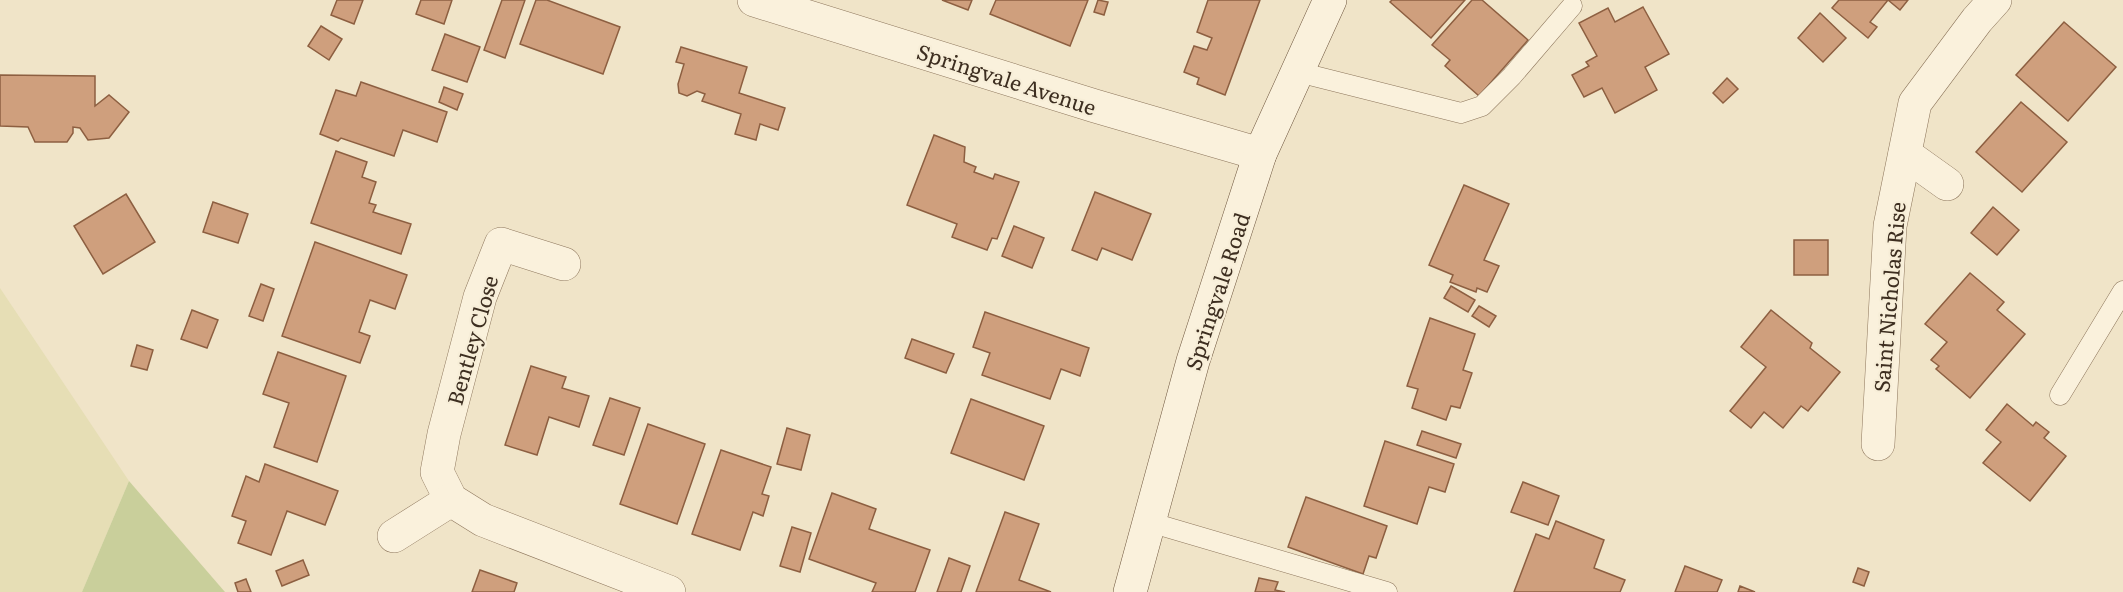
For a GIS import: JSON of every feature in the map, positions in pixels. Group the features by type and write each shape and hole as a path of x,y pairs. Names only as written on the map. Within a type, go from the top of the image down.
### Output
{"street":[{"name":"Springvale Avenue","path":"754,0 1095,106 1260,154"},
{"name":"Springvale Road","path":"1131,592 1193,361 1260,154 1330,0"},
{"name":"Saint Nicholas Rise","path":"1878,444 1890,226 1915,103 1977,20 1995,0"},
{"path":"1905,154 1947,184"},
{"name":"Bentley Close","path":"451,500 437,472 444,434 480,297 501,244 564,264"},
{"path":"394,536 451,500 483,520 666,591"}],"lane":[{"path":"1298,72 1461,113 1482,106 1512,76 1572,6"},
{"path":"2060,395 2123,291"},
{"path":"1149,522 1388,592"}],"shaded area":[{"path":"0,288 129,481 82,592 0,592"}],"green space":[{"path":"129,481 225,592 82,592"}],"building":[{"path":"337,0 363,0 354,24 331,15"},
{"path":"421,0 452,0 444,24 416,14"},
{"path":"502,0 525,0 505,58 484,50"},
{"path":"536,0 547,0 620,27 603,74 520,44"},
{"path":"942,0 972,0 968,10"},
{"path":"996,0 1088,0 1070,46 990,14"},
{"path":"1098,0 1108,2 1104,15 1094,12"},
{"path":"1208,0 1260,0 1225,95 1197,84 1199,78 1184,72 1194,46 1207,50 1212,38 1197,32"},
{"path":"1392,0 1465,0 1431,38 1390,2"},
{"path":"1472,0 1482,0 1528,40 1479,96 1445,66 1450,60 1432,45"},
{"path":"1839,0 1888,0 1870,22 1877,27 1868,38 1832,8"},
{"path":"1888,0 1908,0 1900,10"},
{"path":"1643,7 1669,54 1645,67 1657,90 1615,113 1602,88 1584,97 1572,75 1589,66 1586,62 1597,56 1579,23 1608,8 1615,22"},
{"path":"1820,13 1846,38 1823,62 1798,38"},
{"path":"2064,22 2116,67 2068,121 2016,75"},
{"path":"321,26 342,39 329,60 308,46"},
{"path":"445,34 480,47 467,82 432,70"},
{"path":"681,47 747,67 739,93 785,108 778,130 760,124 756,140 735,134 741,114 702,101 705,94 697,91 687,96 679,93 678,84 684,64 676,62"},
{"path":"0,75 95,76 95,106 109,95 129,112 109,138 88,140 80,128 73,127 73,133 67,142 35,142 28,127 0,126"},
{"path":"1727,78 1738,89 1723,103 1713,93"},
{"path":"361,82 447,112 437,142 403,130 394,156 341,138 338,141 320,134 336,90 356,96"},
{"path":"444,87 463,94 457,110 439,102"},
{"path":"2021,102 2067,142 2022,192 1976,152"},
{"path":"934,135 965,147 964,162 976,167 974,172 993,179 995,174 1019,182 997,239 992,238 987,250 952,237 957,224 907,205"},
{"path":"336,151 367,162 362,177 376,182 369,203 376,205 373,212 411,224 401,254 311,223"},
{"path":"1464,185 1509,204 1484,260 1499,266 1487,292 1477,288 1476,292 1450,282 1453,275 1429,265"},
{"path":"1095,192 1151,214 1132,260 1102,248 1097,260 1072,250"},
{"path":"126,194 155,242 103,274 74,226"},
{"path":"213,202 248,214 238,243 203,232"},
{"path":"1993,207 2019,230 1997,255 1971,233"},
{"path":"1014,226 1044,238 1032,268 1002,256"},
{"path":"1794,240 1828,240 1828,275 1794,275"},
{"path":"315,242 407,275 395,309 370,300 359,332 370,336 360,363 282,336"},
{"path":"1970,273 2004,302 1997,310 2025,334 1970,398 1936,369 1939,366 1931,360 1947,342 1925,324"},
{"path":"261,284 274,289 263,321 249,316"},
{"path":"1451,286 1475,300 1468,312 1444,298"},
{"path":"1479,306 1496,316 1489,327 1472,316"},
{"path":"192,310 218,320 207,348 181,339"},
{"path":"1771,310 1812,343 1810,348 1840,372 1808,411 1801,406 1783,428 1764,412 1751,428 1730,411 1766,367 1741,347"},
{"path":"985,312 1089,348 1080,376 1061,369 1050,399 982,375 990,353 973,347"},
{"path":"1430,318 1475,334 1463,370 1472,373 1460,408 1451,406 1446,420 1412,408 1418,389 1407,386"},
{"path":"912,339 954,354 946,373 905,358"},
{"path":"137,345 153,350 147,370 131,366"},
{"path":"278,352 346,376 317,462 274,447 289,403 263,394"},
{"path":"531,366 566,377 562,388 589,396 579,427 549,417 537,455 505,445"},
{"path":"610,398 640,408 624,455 593,445"},
{"path":"971,399 1044,426 1024,480 951,453"},
{"path":"2007,404 2033,426 2036,422 2049,432 2044,438 2066,456 2030,501 1983,463 2001,442 1986,430"},
{"path":"648,424 705,444 677,524 620,504"},
{"path":"787,428 810,435 801,470 777,464"},
{"path":"1422,431 1461,444 1456,458 1417,445"},
{"path":"1385,441 1454,464 1445,492 1429,487 1417,524 1364,506"},
{"path":"721,450 771,467 762,494 769,496 763,516 753,512 740,550 692,534"},
{"path":"265,464 338,491 325,525 287,511 271,555 238,543 246,521 232,516 246,476 259,482"},
{"path":"1523,482 1559,496 1548,525 1511,512"},
{"path":"832,493 876,509 869,529 930,550 915,592 872,592 876,583 809,559"},
{"path":"1306,497 1387,526 1376,558 1369,556 1363,574 1288,547"},
{"path":"1005,512 1039,524 1019,580 1051,592 976,592"},
{"path":"1556,521 1604,540 1594,568 1625,580 1620,592 1514,592 1536,534 1549,539"},
{"path":"792,527 811,533 800,572 780,566"},
{"path":"949,558 970,566 961,592 937,592"},
{"path":"303,560 309,575 282,586 276,571"},
{"path":"1685,566 1722,580 1717,592 1675,592"},
{"path":"1858,568 1869,572 1864,586 1853,582"},
{"path":"480,570 517,583 514,592 472,592"},
{"path":"1259,578 1278,582 1275,590 1285,592 1255,592"},
{"path":"246,579 251,592 238,592 235,583"},
{"path":"1740,586 1755,592 1738,592"}]}
